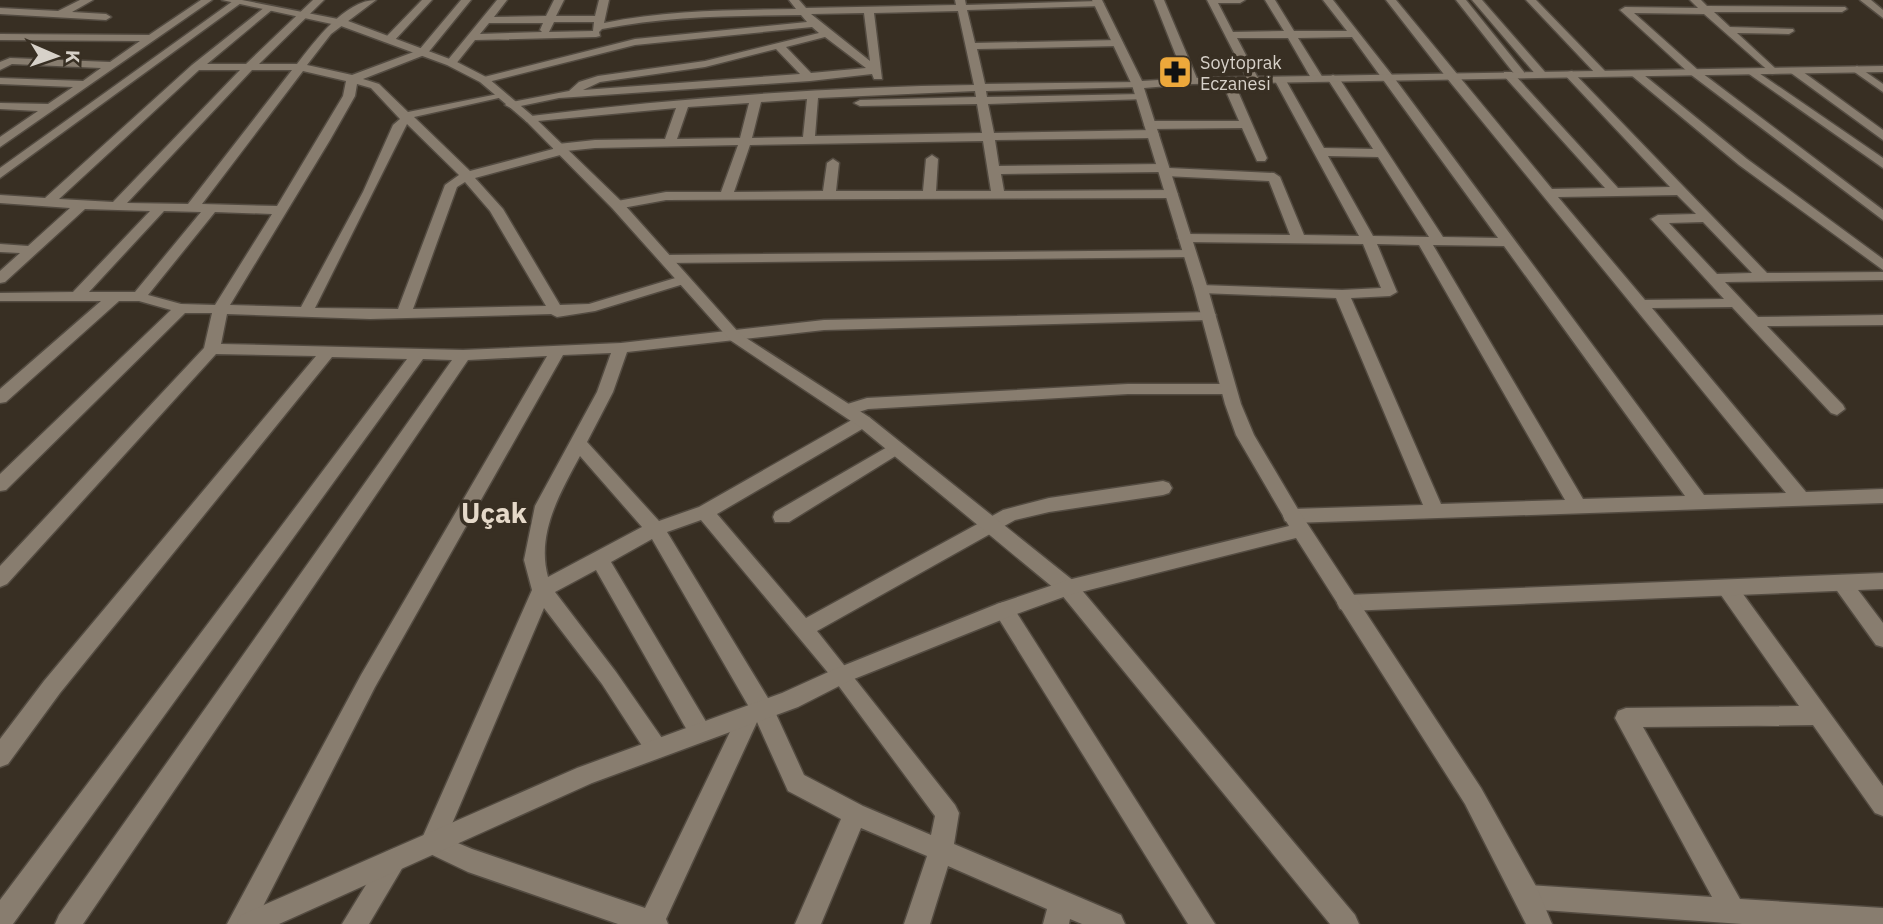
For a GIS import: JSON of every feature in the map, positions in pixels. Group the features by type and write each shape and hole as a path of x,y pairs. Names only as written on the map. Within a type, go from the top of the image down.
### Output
{"street":[{"path":"3,11 30,0"},
{"path":"60,13 88,0"},
{"path":"0,143 207,0"},
{"path":"116,206 249,67 319,0"},
{"path":"192,208 327,33 344,23 371,0"},
{"path":"389,40 426,0"},
{"path":"352,79 423,51 466,0"},
{"path":"451,62 502,0"},
{"path":"544,37 548,20 559,0"},
{"path":"603,48 598,27 604,0"},
{"path":"738,0 744,11"},
{"path":"1160,0 1192,81"},
{"path":"1240,0 1212,0 1253,80"},
{"path":"1270,0 1317,78"},
{"path":"1328,0 1388,77 1699,502"},
{"path":"1391,0 1450,75 1801,498"},
{"path":"1461,0 1514,74 1614,191"},
{"path":"1476,0 1541,74"},
{"path":"1531,0 1601,73"},
{"path":"1695,0 1772,71"},
{"path":"1866,1 1883,0"},
{"path":"0,174 231,1 265,5 344,23 451,62 484,80 531,120 617,205 735,337 855,416 1068,587 1346,924"},
{"path":"1866,1 1883,15"},
{"path":"473,37 544,37 643,18 797,5 869,10 960,4 1098,2 1140,91 1201,289 1228,389 1245,435 1296,523 1473,796 1528,897 1539,924"},
{"path":"960,4 980,87 998,196"},
{"path":"48,202 265,5"},
{"path":"797,5 826,34 876,70"},
{"path":"1842,9 1625,10 1694,72 1883,215"},
{"path":"869,10 876,70 883,90"},
{"path":"3,11 106,18"},
{"path":"486,20 548,20 598,27"},
{"path":"484,80 603,48 665,38 814,24"},
{"path":"1727,30 1789,31"},
{"path":"573,94 578,87 597,79 693,66 826,34"},
{"path":"1230,35 1355,34"},
{"path":"0,37 152,38"},
{"path":"970,46 1118,43"},
{"path":"779,46 810,78"},
{"path":"0,67 9,61 113,65"},
{"path":"196,67 301,67 331,70 375,86 467,176 496,209 557,312"},
{"path":"1857,69 1883,89"},
{"path":"531,120 624,108 756,99 982,100 1140,91 1192,81 1883,69"},
{"path":"306,311 369,192 398,125 405,118 505,100 810,78 876,70"},
{"path":"1795,71 1883,136"},
{"path":"1753,72 1881,161"},
{"path":"1568,73 1764,278"},
{"path":"1635,73 1743,162 1883,266"},
{"path":"1333,78 1381,152 1578,506"},
{"path":"0,579 212,349 220,309 349,96 352,79"},
{"path":"1201,289 1342,294 1390,292 1369,242 1280,79"},
{"path":"1227,80 1261,158"},
{"path":"0,81 85,84"},
{"path":"812,100 883,90 980,87 1140,91"},
{"path":"726,197 745,143 756,99"},
{"path":"808,142 812,100"},
{"path":"670,143 683,105"},
{"path":"0,106 50,108"},
{"path":"404,313 451,185 467,176 559,150 595,144 989,137 1246,124"},
{"path":"0,132 15,132"},
{"path":"1321,152 1381,152"},
{"path":"929,196 932,159"},
{"path":"829,196 833,163"},
{"path":"995,170 1164,170 1275,177 1299,240"},
{"path":"1550,193 1680,191"},
{"path":"617,205 654,197 1171,194"},
{"path":"0,199 81,205 282,210"},
{"path":"0,279 81,205"},
{"path":"77,296 160,208"},
{"path":"139,297 211,209"},
{"path":"1705,218 1658,219 1837,409"},
{"path":"664,259 1187,246 1299,240 1509,242"},
{"path":"0,248 33,250"},
{"path":"1713,278 1883,276"},
{"path":"0,297 139,297 181,308 404,313 557,312 590,308 682,280"},
{"path":"1342,294 1435,512"},
{"path":"0,398 114,296"},
{"path":"1640,304 1736,303"},
{"path":"0,485 181,308"},
{"path":"212,349 463,355 558,352 735,337 770,330 824,325 1208,315"},
{"path":"1754,322 1883,320"},
{"path":"621,348 606,392 544,506 534,560 542,590 656,748"},
{"path":"0,757 52,687 328,352"},
{"path":"240,924 368,681 558,352"},
{"path":"0,921 419,354"},
{"path":"68,924 463,355"},
{"path":"432,843 542,590 654,529 705,512 855,416 867,404 1128,389 1228,389"},
{"path":"578,443 654,529 796,783 855,814 941,849 1059,912 1112,924"},
{"path":"782,517 896,448"},
{"path":"803,629 989,526 1028,509 1163,488"},
{"path":"250,924 585,775 756,713 842,675 1004,610 1068,587 1296,523 1435,512 1883,496"},
{"path":"705,512 842,675 947,813 941,849 917,924"},
{"path":"599,559 700,732"},
{"path":"1348,603 1883,581"},
{"path":"1842,583 1883,639"},
{"path":"1728,589 1883,805"},
{"path":"1004,610 1202,924"},
{"path":"432,843 468,859 653,923 756,713"},
{"path":"1732,911 1626,718 1819,715"},
{"path":"808,924 855,814"},
{"path":"355,924 395,860"},
{"path":"1528,897 1883,921"}],"place":[{"name":"Soytoprak Eczanesi","path":"1175,72"}],"district":[{"name":"Uçak","path":"494,512"}]}
